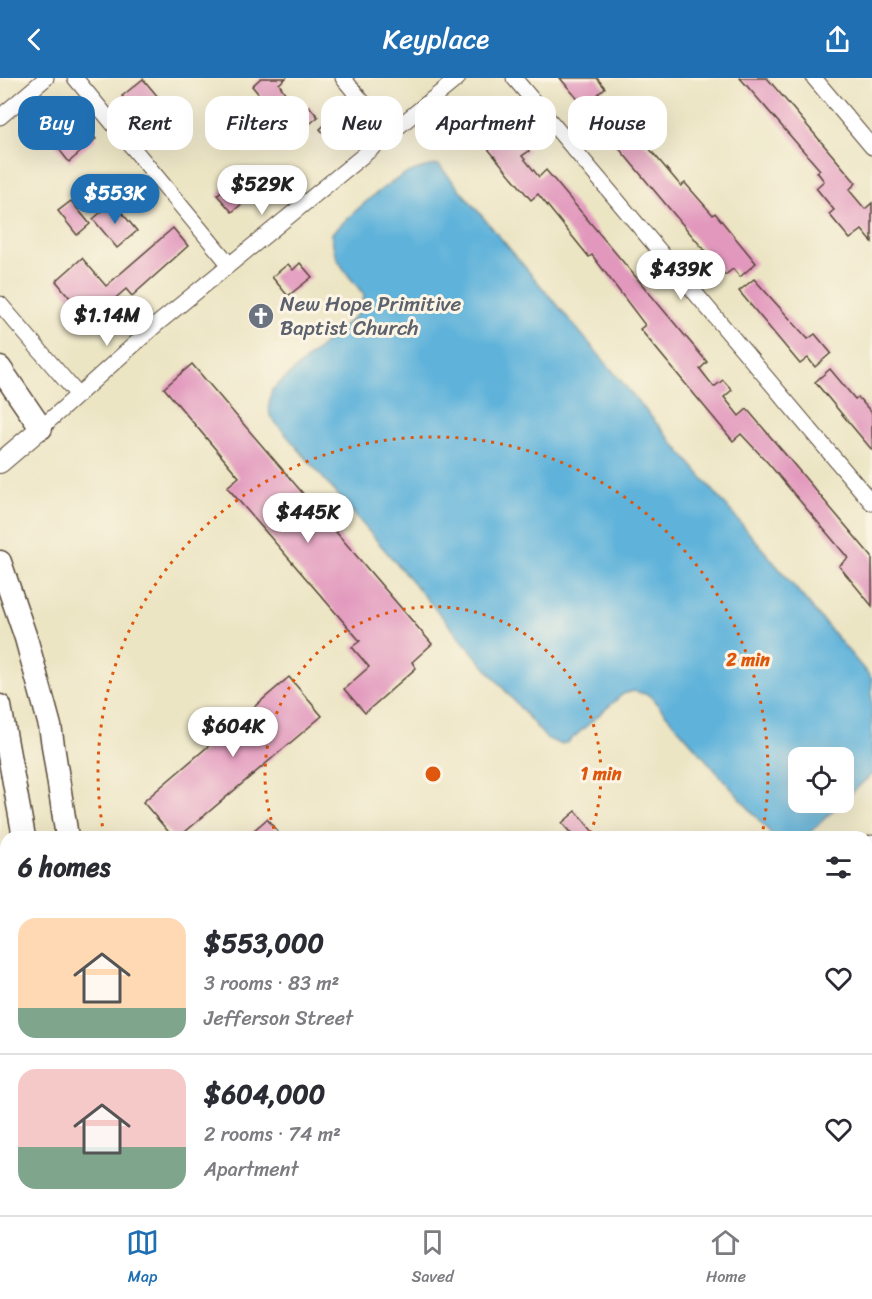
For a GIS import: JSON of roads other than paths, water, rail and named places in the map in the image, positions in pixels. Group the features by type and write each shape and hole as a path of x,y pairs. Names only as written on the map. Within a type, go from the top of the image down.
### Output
{"highway":[{"path":"0,368 41,428"},
{"path":"0,562 26,638 50,726 66,831"},
{"path":"0,706 23,831"}],"main road":[{"path":"0,463 41,428"}],"street":[{"path":"0,117 46,78"},
{"path":"75,78 229,264"},
{"path":"343,78 358,96"},
{"path":"403,123 458,78"},
{"path":"514,78 872,503"},
{"path":"814,78 872,147"},
{"path":"41,428 229,264 369,150"},
{"path":"0,304 78,394"}],"water":[{"path":"439,165 872,679 872,774 854,791 854,747 788,747 788,813 830,813 811,831 769,831 649,695 634,691 623,694 567,743 559,744 546,738 270,416 269,404 272,390 362,310 364,295 338,259 332,233 355,211 395,180 424,167"}],"place":[{"name":"New Hope Primitive Baptist Church","path":"261,316"}]}
